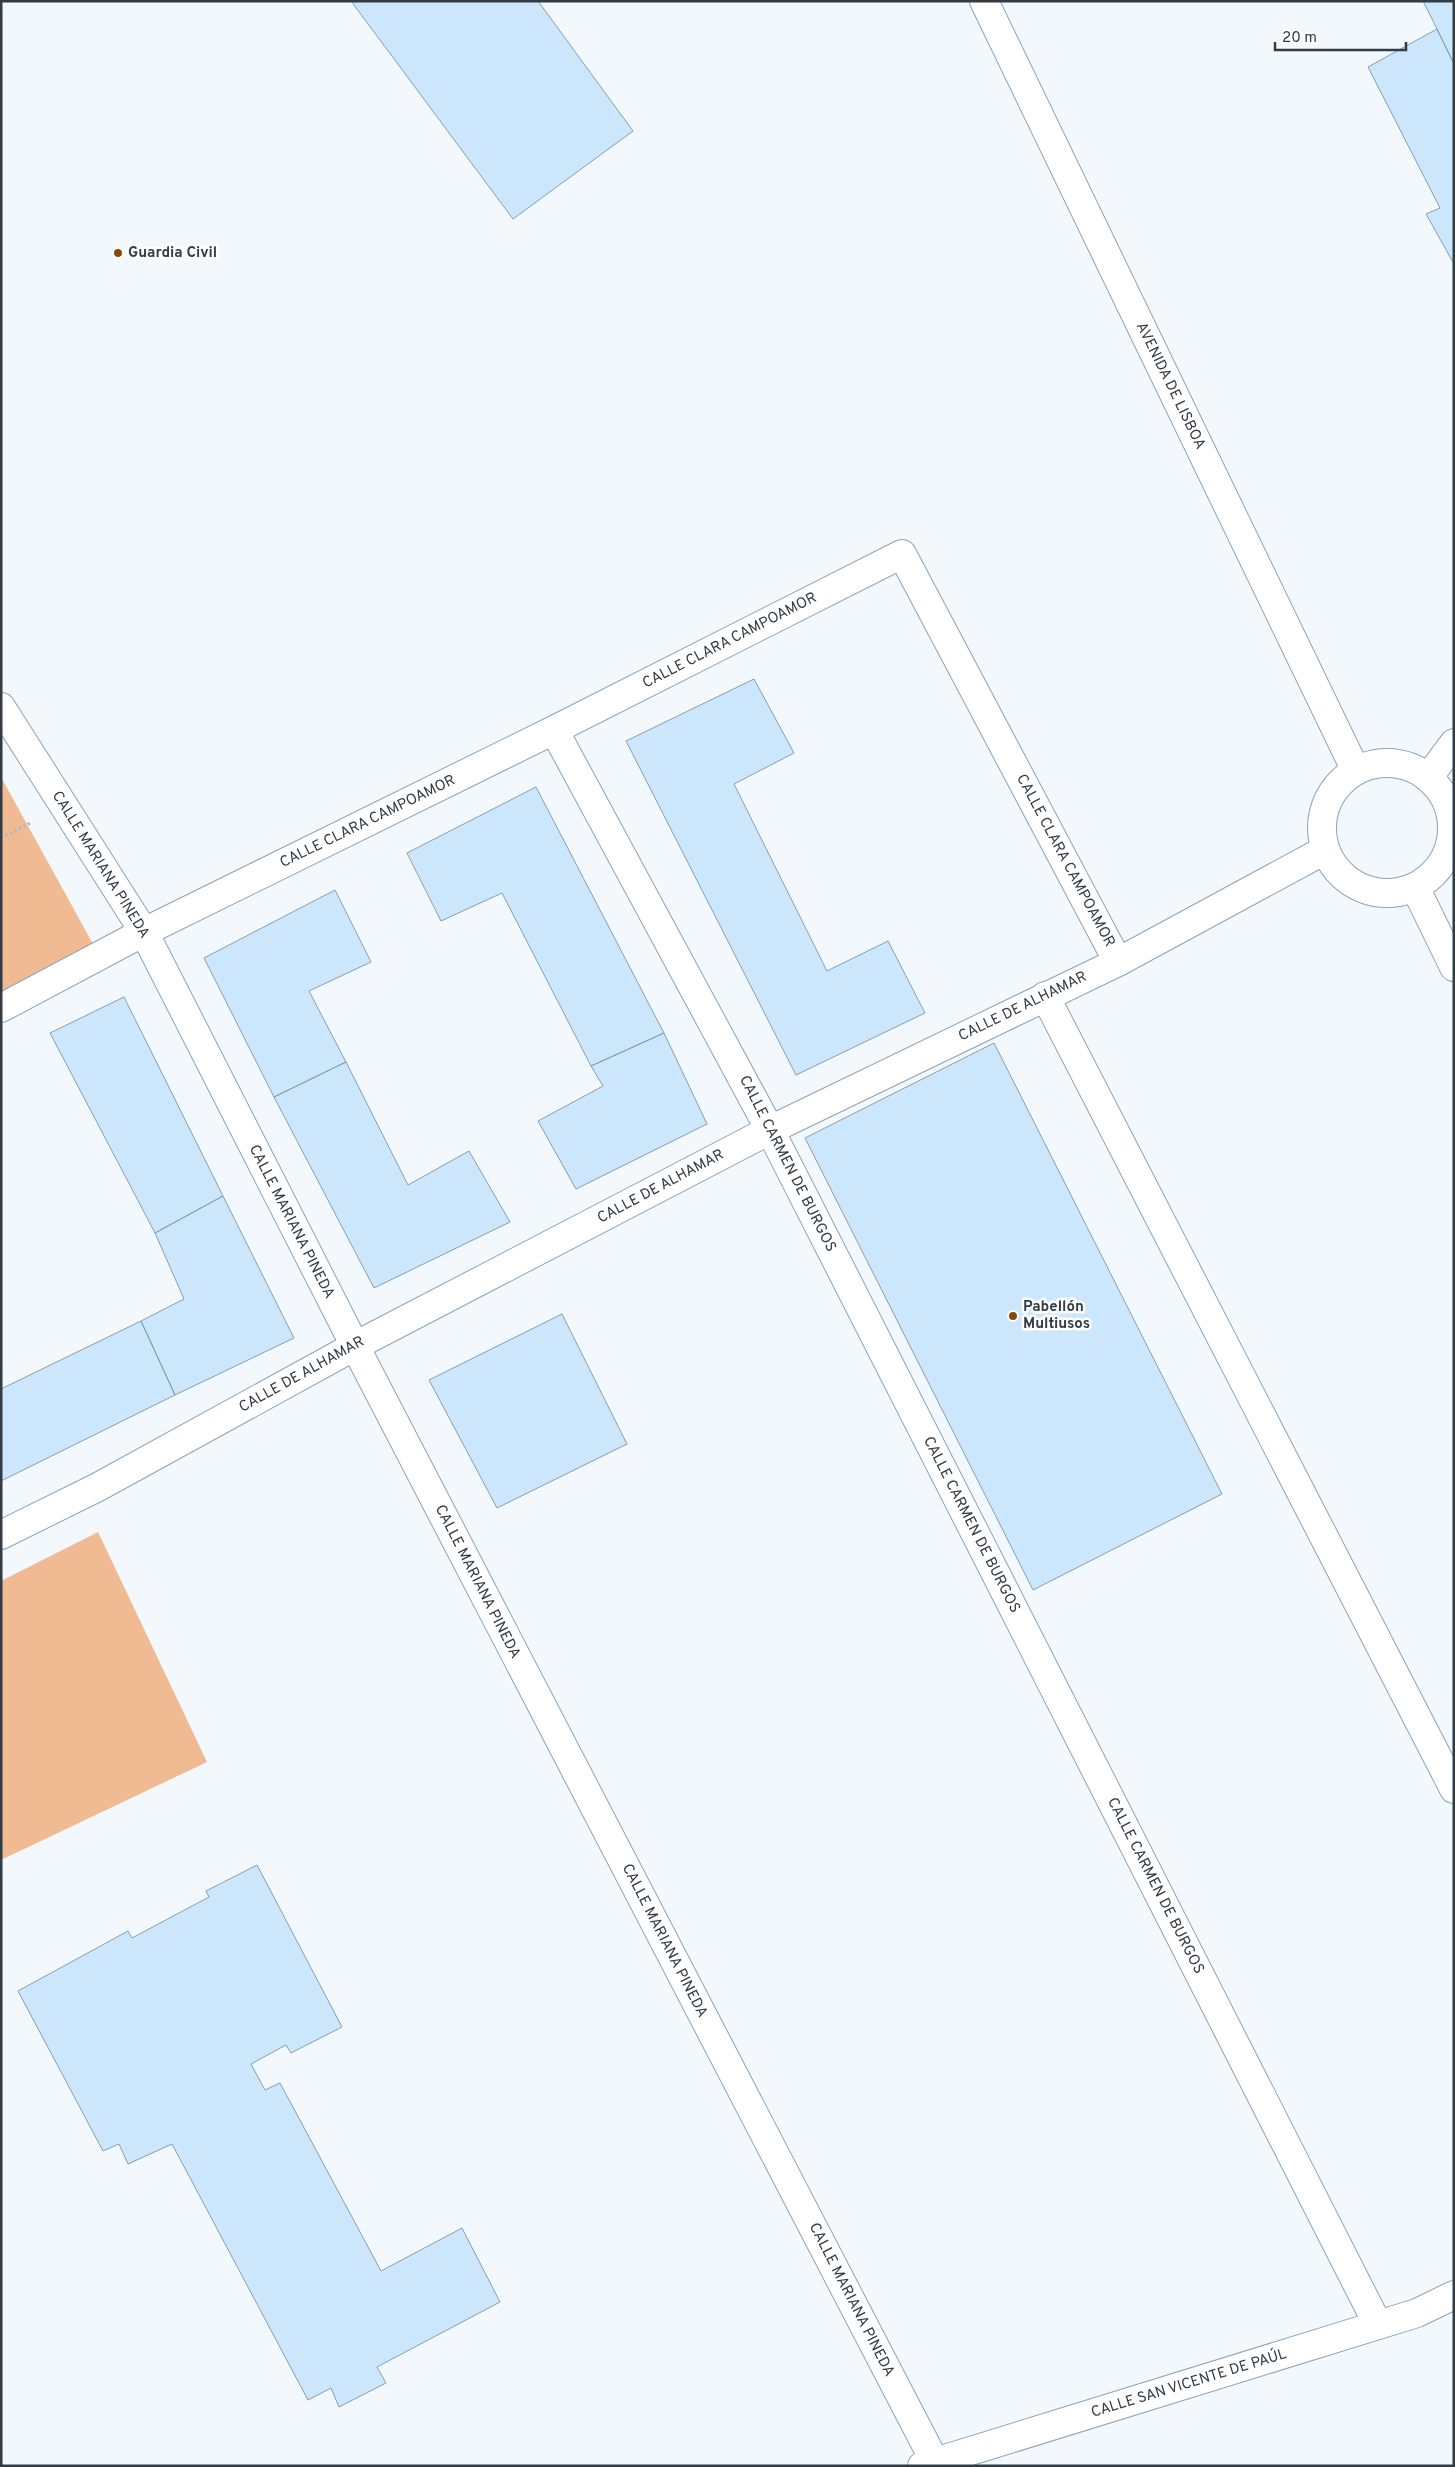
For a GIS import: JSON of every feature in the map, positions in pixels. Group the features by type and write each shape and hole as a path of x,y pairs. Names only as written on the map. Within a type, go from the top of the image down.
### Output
{"street":[{"name":"AVENIDA DE LISBOA","path":"984,1 1356,771"},
{"name":"CALLE CLARA CAMPOAMOR","path":"1,1008 144,932 554,730 902,554 1118,962"},
{"name":"CALLE MARIANA PINEDA","path":"1,707 144,932 355,1346 932,2464"},
{"name":"CALLE CARMEN DE BURGOS","path":"554,730 770,1130 1378,2325"},
{"path":"1428,778 1454,743"},
{"path":"1393,763 1412,768 1428,778 1442,794 1450,813 1452,835 1445,856 1433,874 1415,887 1394,892 1372,891 1352,884 1336,869 1326,850 1322,832 1323,814 1330,796 1342,781 1356,771 1374,765 1393,763"},
{"name":"CALLE DE ALHAMAR","path":"1,1535 98,1487 355,1346 770,1130 1118,962 1326,850"},
{"path":"1415,887 1454,967"},
{"path":"1045,996 1454,1789"},
{"name":"CALLE SAN VICENTE DE PAÚL","path":"932,2464 1416,2313 1454,2295"}],"shaded area":[{"path":"1,777 104,964 1,1020"},
{"path":"98,1532 207,1762 1,1860 1,1581"}],"building":[{"path":"351,1 538,1 633,131 513,219"},
{"path":"1423,1 1454,1 1454,64 1437,29"},
{"path":"1437,29 1454,64 1454,264 1426,214 1440,208 1368,67"},
{"path":"754,679 794,753 734,784 827,971 888,941 925,1013 796,1075 626,741"},
{"path":"536,787 664,1033 591,1066 502,893 441,921 407,853"},
{"path":"335,890 371,962 309,991 346,1062 274,1097 204,958"},
{"path":"124,997 223,1196 155,1233 50,1033"},
{"path":"664,1033 707,1124 576,1189 538,1121 603,1086 591,1066"},
{"name":"Pabellón Multiusos","path":"994,1043 1222,1494 1033,1590 805,1138"},
{"path":"346,1062 408,1185 469,1151 510,1222 374,1288 274,1097"},
{"path":"223,1196 294,1338 175,1395 141,1321 184,1299 155,1233"},
{"path":"562,1314 627,1444 497,1508 429,1380"},
{"path":"141,1321 175,1395 1,1481 1,1389"},
{"path":"257,1865 342,2027 291,2053 286,2045 251,2064 265,2090 280,2083 381,2271 462,2228 500,2302 377,2367 386,2383 339,2407 331,2388 308,2400 172,2144 128,2164 119,2144 103,2151 18,1991 128,1931 132,1938 209,1897 206,1891"}],"place":[{"name":"Guardia Civil","path":"118,253"},
{"name":"Pabellón Multiusos","path":"1013,1316"}]}
